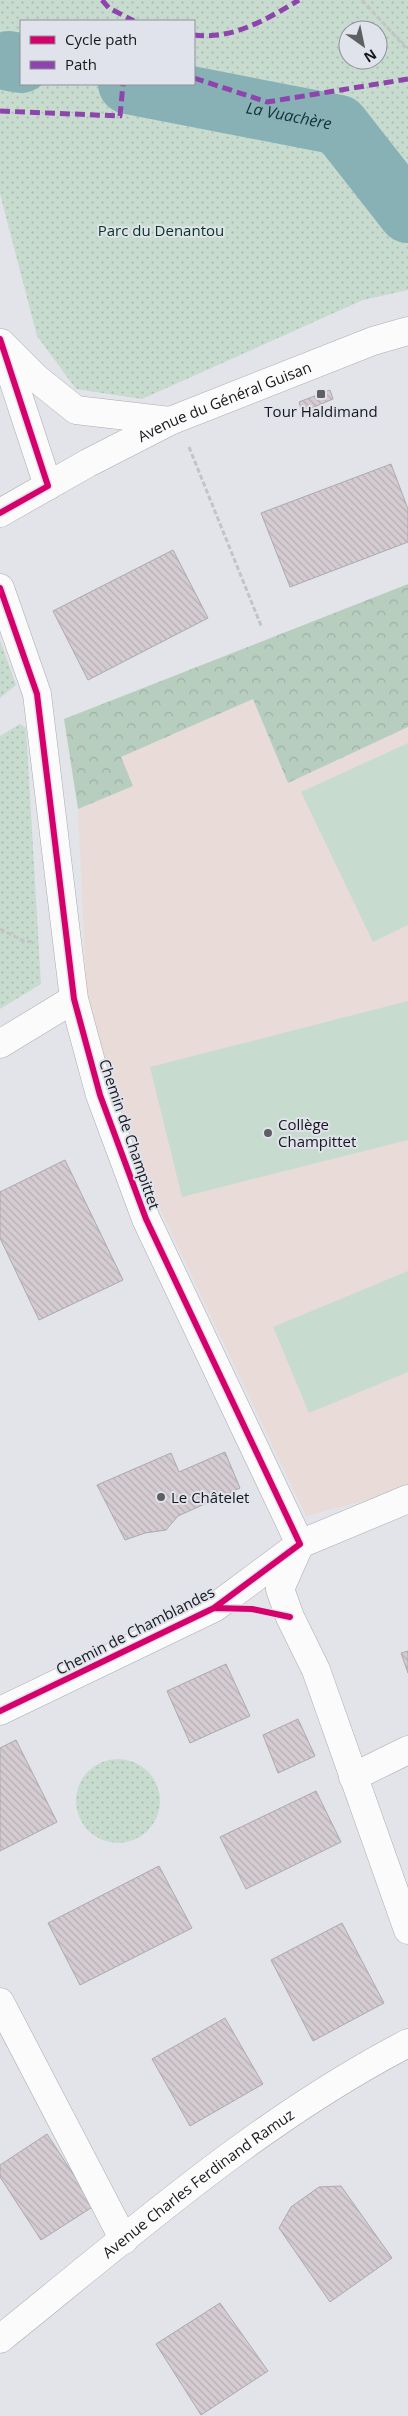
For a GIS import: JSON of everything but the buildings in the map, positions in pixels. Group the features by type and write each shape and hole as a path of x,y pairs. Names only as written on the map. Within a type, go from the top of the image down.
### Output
{"street":[{"name":"Avenue du Général Guisan","path":"0,513 88,463 170,421 373,341 408,331"},
{"path":"0,351 76,410 170,421"},
{"path":"0,351 48,486"},
{"name":"Chemin de Champittet","path":"0,588 37,694 74,999 100,1096 146,1219 300,1544"},
{"path":"0,1044 74,999"},
{"name":"Chemin de Chamblandes","path":"0,1711 214,1608 300,1544 408,1499"},
{"path":"300,1544 280,1588 290,1617 316,1670 408,1930"},
{"path":"353,1777 408,1750"},
{"path":"0,2002 124,2240"},
{"name":"Avenue Charles Ferdinand Ramuz","path":"0,2339 226,2158 302,2105 408,2044"}],"path":[{"path":"362,0 408,50"},
{"path":"188,446 262,628"}],"shaded area":[{"name":"Collège Champittet","path":"253,699 288,783 408,727 408,1489 306,1516 141,1169 115,1096 87,1001 78,809 110,796 120,757"}],"green space":[{"name":"Parc du Denantou","path":"0,0 408,0 408,290 363,300 142,399 76,389 37,336 0,194"},
{"path":"408,584 408,727 288,783 253,699 121,757 133,786 78,809 64,719"},
{"path":"0,640 16,685 0,698"},
{"path":"20,724 26,728 41,984 0,1009 0,736"},
{"path":"408,743 408,925 373,942 301,792"},
{"path":"408,1001 408,1140 182,1197 150,1067"},
{"path":"408,1271 408,1372 309,1413 273,1327"},
{"path":"118,1759 134,1762 153,1778 157,1785 160,1801 157,1817 141,1836 134,1840 118,1843 102,1840 83,1824 79,1817 76,1801 79,1785 95,1766 102,1762"}],"waterway":[{"name":"La Vuachère","path":"9,61 20,63"},
{"name":"La Vuachère","path":"133,85 339,125 408,213"}],"marked path":[{"path":"102,0 109,8 132,20"},
{"path":"195,35 208,36 236,31 262,21 299,0"},
{"path":"195,78 267,102 408,79"},
{"path":"0,111 120,116 123,85"}],"cycle path":[{"path":"0,339 48,486 0,513"},
{"path":"0,588 37,694 74,999 100,1095 146,1219 300,1544 214,1608 0,1711"},
{"path":"214,1608 252,1609 290,1617"}],"place":[{"name":"Tour Haldimand","path":"321,394"},
{"name":"Collège Champittet","path":"268,1133"},
{"name":"Le Châtelet","path":"161,1497"}]}
